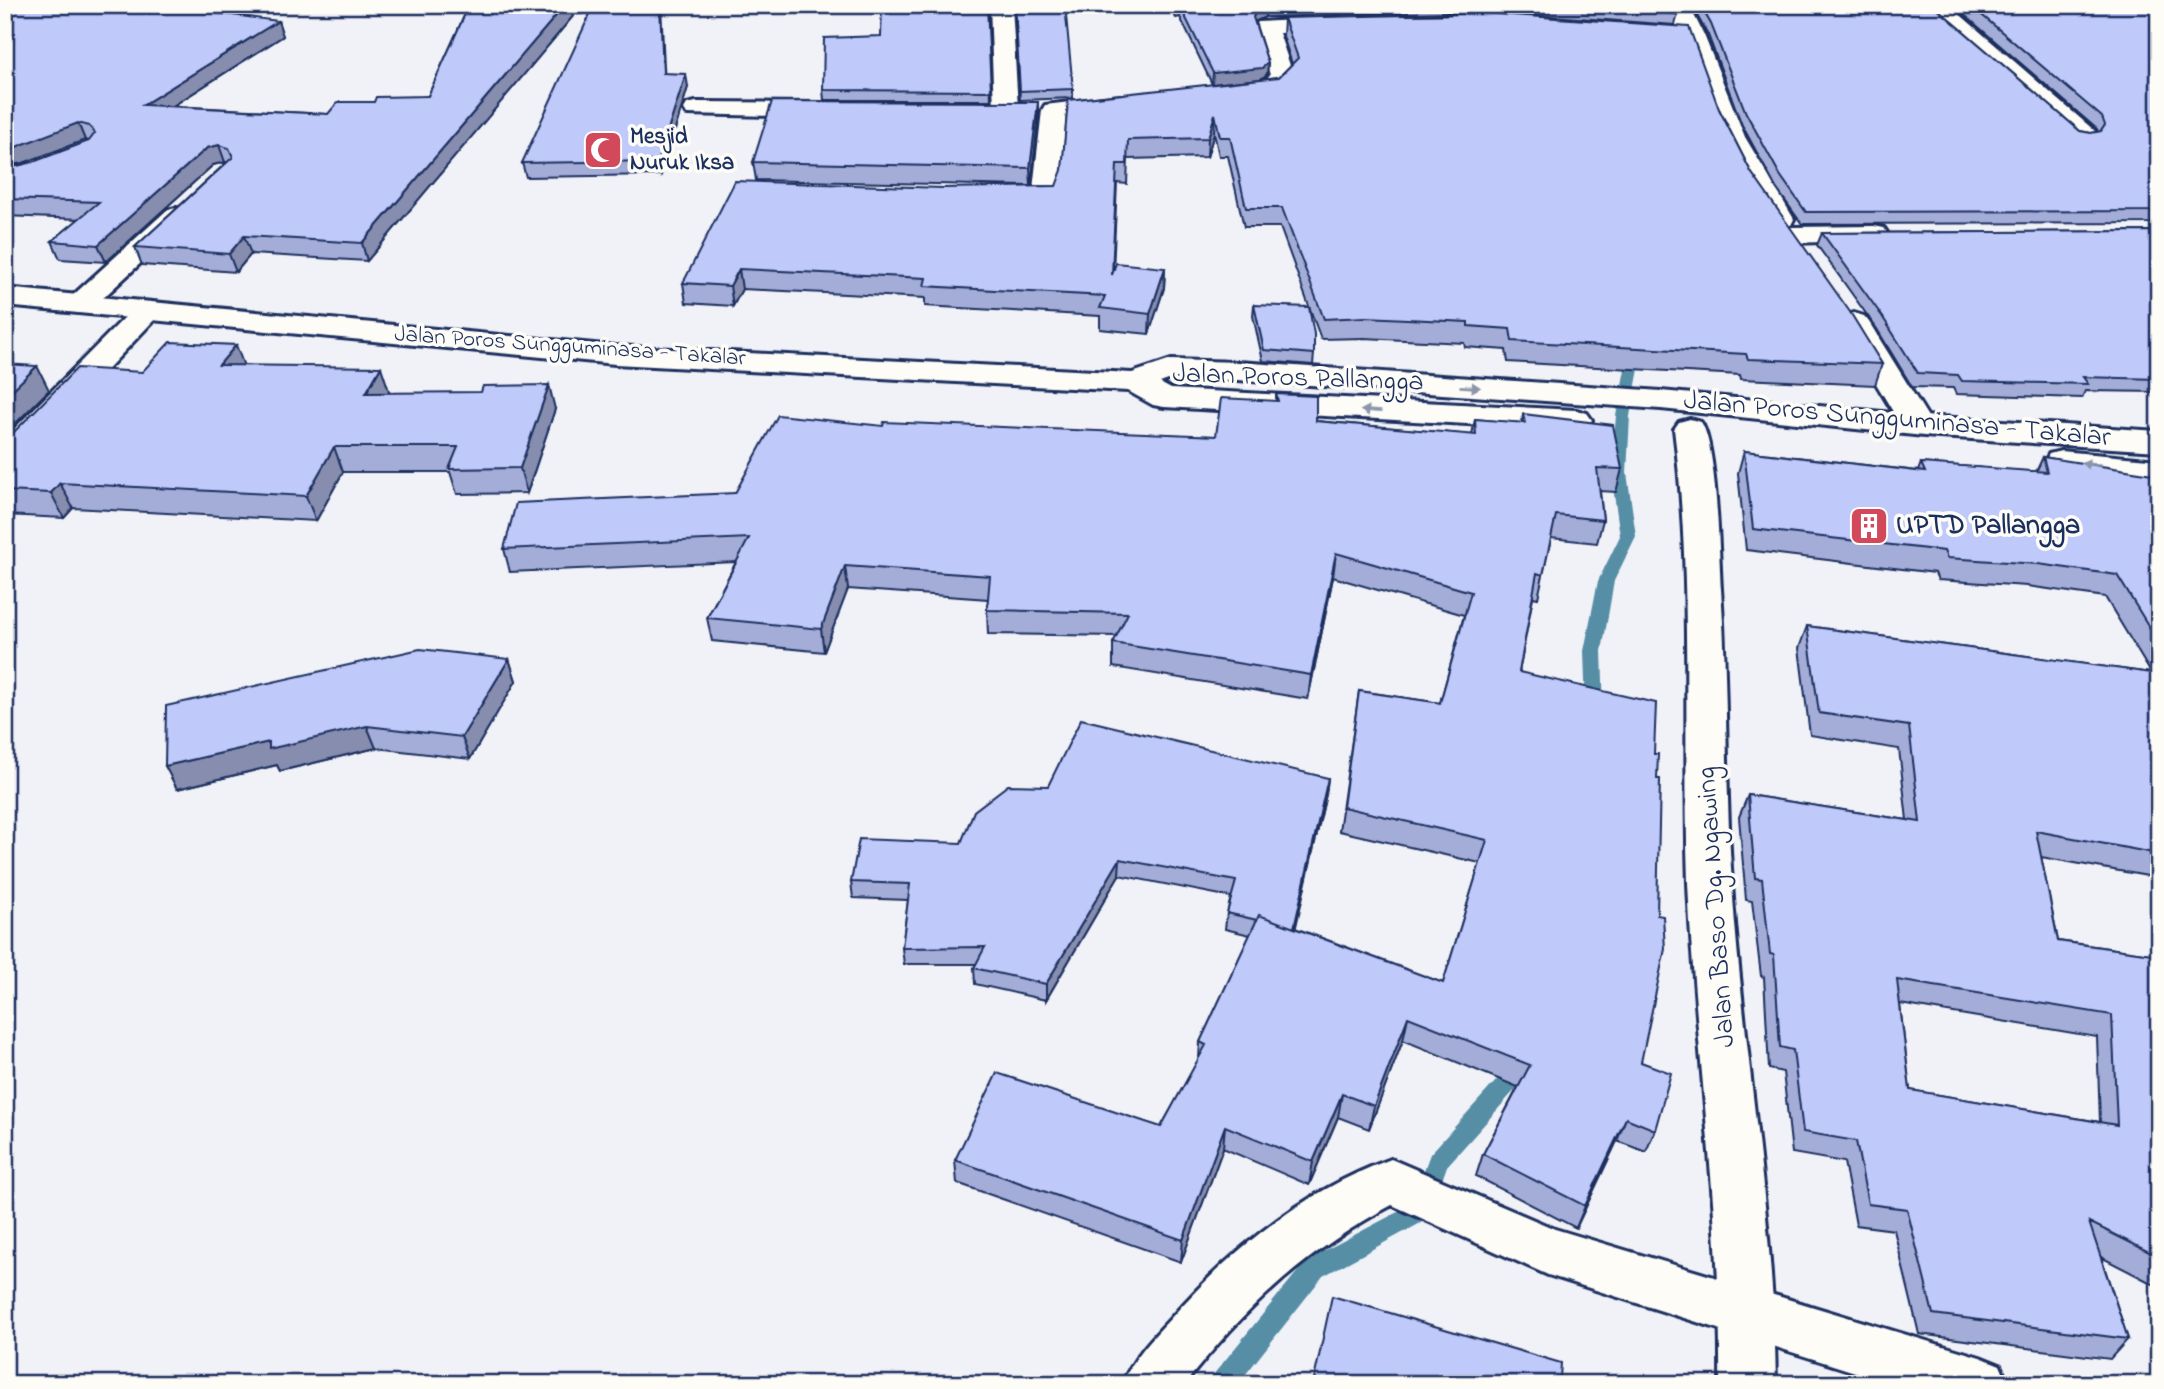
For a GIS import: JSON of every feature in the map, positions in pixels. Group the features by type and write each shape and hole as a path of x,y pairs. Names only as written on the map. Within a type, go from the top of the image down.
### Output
{"main road":[{"path":"36,5 134,11 167,5"},
{"path":"1001,5 1006,108"},
{"path":"1678,5 1682,35 1761,190 1799,246 1897,234"},
{"path":"1928,5 1941,10 2086,136"},
{"path":"1215,94 1262,90 1277,83 1282,77 1266,27 1357,24"},
{"path":"979,109 1054,110 1144,101"},
{"path":"696,109 845,110"},
{"path":"978,197 1047,197 1046,177 1054,110"},
{"path":"80,304 193,201"},
{"name":"Jalan Poros Sungguminasa - Takalar","path":"5,297 615,355 1135,382"},
{"path":"1838,299 1917,425"},
{"path":"5,457 147,310"},
{"name":"Jalan Poros Pallangga","path":"1135,382 1164,398 1625,410"},
{"name":"Jalan Poros Sungguminasa - Takalar","path":"1625,410 1917,425 2159,442"},
{"name":"Jalan Poros Sungguminasa - Takalar","path":"1625,410 1690,429 2159,470"},
{"name":"Jalan Baso Dg. Ngawing","path":"1690,429 1696,472 1704,607 1710,884 1748,1312 1748,1384"},
{"path":"1150,1384 1179,1346 1234,1288 1293,1237 1356,1197 1391,1181 1548,1251 1980,1384"}],"building":[{"path":"5,5 159,5 278,21 143,105 328,114 338,102 374,102 376,97 428,96 469,5 565,5 362,243 244,236 229,254 135,247 233,157 229,148 219,145 207,148 98,245 52,241 99,202 5,199 5,169 33,162 89,141 95,133 89,126 78,123 16,147 5,148"},
{"path":"594,5 660,5 663,73 686,74 658,161 522,163"},
{"path":"882,5 987,5 991,91 823,90 824,38 881,36"},
{"path":"1015,5 1065,5 1073,89 1020,91"},
{"path":"1176,5 1302,5 1266,6 1257,9 1253,17 1268,63 1262,68 1213,73 1180,6"},
{"path":"1556,5 1674,5 1678,14"},
{"path":"1700,5 1933,5 2080,131 2091,133 2101,131 2105,125 2102,117 1970,5 1998,5 2003,12 2096,5 2159,5 2159,211 1806,212 1780,175 1746,113 1711,24"},
{"path":"1484,13 1689,27 1719,109 1751,172 1850,312 1882,364 1748,359 1746,354 1512,341 1510,329 1468,326 1468,322 1366,317 1324,319 1282,208 1246,208 1230,137 1220,137 1215,114 1208,138 1128,140 1127,164 1117,164 1112,275 1116,263 1165,268 1150,314 1100,308 1105,296 924,286 926,278 739,269 730,286 683,283 735,181 943,188 1056,186 1062,170 1068,100 1279,77 1298,58 1284,18"},
{"path":"772,101 1038,102 1030,168 753,162"},
{"path":"2159,231 2159,379 2083,377 2088,384 1962,381 1958,375 1918,373 1882,316 1822,233"},
{"path":"1254,305 1309,307 1314,334 1314,354 1264,350"},
{"path":"170,342 236,345 219,365 381,367 366,393 481,392 483,386 549,385 520,468 449,469 458,447 334,447 306,496 60,483 51,493 5,491 5,441 77,368 142,372"},
{"path":"5,364 37,366 5,397"},
{"path":"1276,394 1316,396 1316,421 1476,435 1475,419 1525,423 1523,414 1613,425 1622,469 1597,468 1603,520 1556,515 1543,575 1537,573 1519,672 1656,703 1654,754 1658,754 1657,779 1660,779 1657,915 1663,916 1665,949 1641,1062 1671,1073 1655,1130 1626,1118 1585,1206 1483,1154 1530,1065 1408,1017 1374,1106 1342,1094 1313,1162 1225,1126 1183,1240 955,1160 997,1073 1161,1127 1206,1045 1200,1042 1259,915 1443,983 1487,840 1343,807 1359,691 1440,703 1471,592 1336,553 1311,675 1113,643 1128,613 987,610 990,576 845,566 821,629 707,618 749,538 504,549 516,503 735,493 778,415 883,426 884,422 1216,436 1221,398 1278,401"},
{"path":"1744,451 1925,472 1921,463 2047,472 2043,457 2152,474 2153,478 2159,479 2159,643 2117,575 2038,564 1947,558 1944,551 1753,529"},
{"path":"1807,626 2159,674 2159,854 2036,831 2058,941 2159,955 2159,1257 2089,1222 2128,1339 1933,1314 1907,1209 1868,1204 1856,1141 1803,1132 1793,1050 1780,1047 1774,955 1770,954 1762,879 1755,878 1748,795 1920,822 1909,726 1819,713","holes":["1897,980 2112,1015 2117,1125 1910,1090"]},
{"path":"420,649 509,659 462,737 367,726 269,749 269,742 165,766 166,706"},
{"path":"1081,719 1328,778 1294,928 1259,915 1257,920 1227,913 1236,881 1120,859 1046,984 974,968 985,947 902,948 910,884 851,882 859,839 961,843 974,811 1008,785 1048,786"},
{"path":"1332,1296 1561,1363 1560,1378 1575,1384 1313,1384"},
{"path":"1789,1376 1864,1384 1789,1384"}],"waterway":[{"path":"1595,711 1593,651 1606,581 1628,536 1619,473 1623,416 1633,364 1628,349"},
{"path":"1222,1384 1315,1268 1420,1212 1438,1161 1523,1066"}],"place":[{"name":"Mesjid Nuruk Iksa","path":"603,150"},
{"name":"UPTD Pallangga","path":"1869,526"}]}
